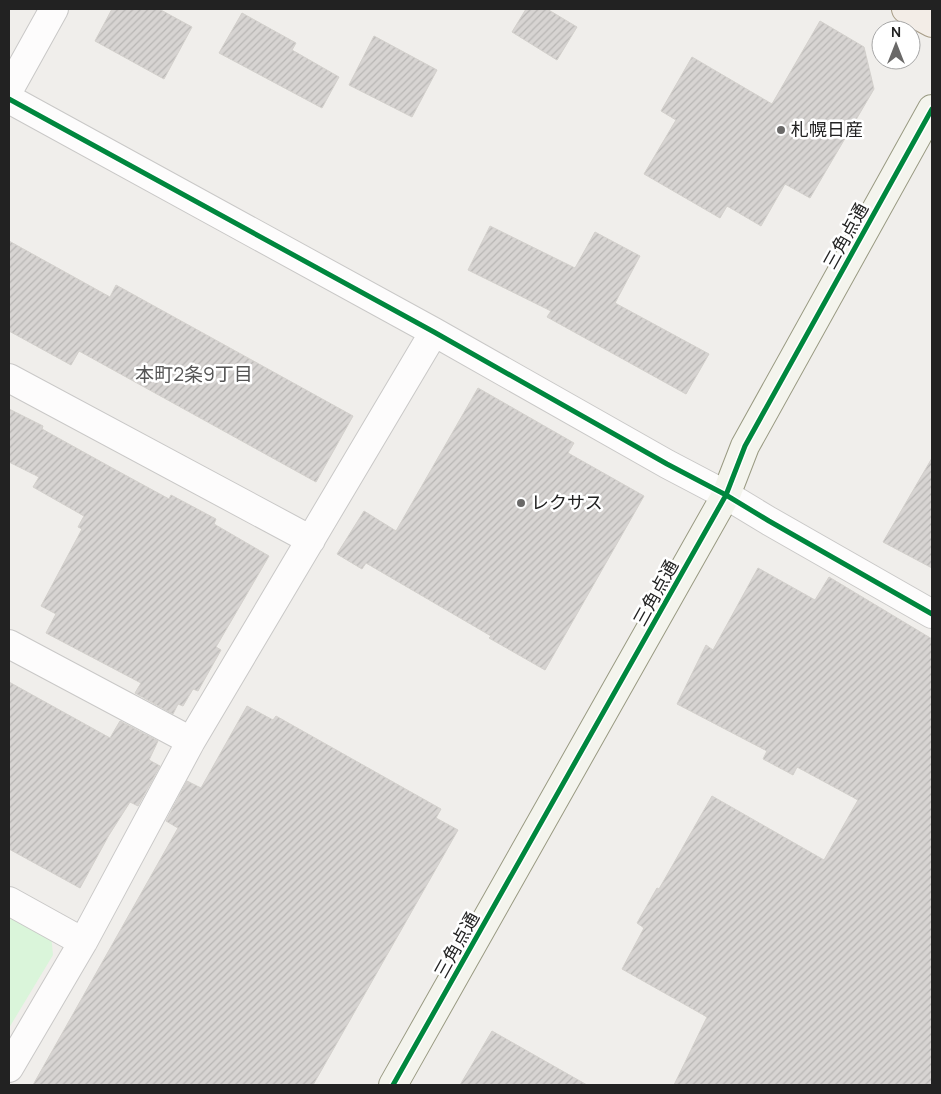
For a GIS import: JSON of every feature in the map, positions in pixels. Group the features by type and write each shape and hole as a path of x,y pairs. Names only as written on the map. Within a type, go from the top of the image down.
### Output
{"main road":[{"path":"906,9 932,23"}],"street":[{"path":"9,90 54,9"},
{"path":"9,98 726,495 932,614"},
{"name":"三角点通","path":"393,1085 726,495 745,446 932,109"},
{"path":"9,1068 83,942 191,741 434,332"},
{"path":"9,378 310,540"},
{"path":"9,644 191,741"},
{"path":"9,901 83,942"}],"green space":[{"path":"9,912 51,934 53,955 9,1028"}],"building":[{"path":"112,9 159,9 192,27 164,79 95,41"},
{"path":"526,9 547,9 577,27 557,60 512,32"},
{"path":"242,13 296,43 292,50 339,77 322,108 219,53"},
{"path":"820,21 864,47 874,89 810,198 785,184 761,226 727,206 720,218 644,174 676,120 661,111 692,57 772,104"},
{"path":"374,36 437,70 412,117 349,85"},
{"path":"490,226 575,268 595,232 640,256 615,303 709,354 686,394 547,317 551,311 468,270"},
{"path":"9,241 110,297 116,285 353,416 316,482 79,351 71,365 9,331"},
{"path":"478,388 574,443 568,453 644,496 545,670 366,563 362,569 337,554 364,511 396,531"},
{"path":"9,409 43,426 42,429 169,499 171,495 216,519 214,524 269,556 216,647 221,650 198,691 193,689 183,706 178,704 173,714 135,693 141,683 46,633 56,614 41,606 82,529 78,527 84,516 33,487 39,477 9,462"},
{"path":"932,458 932,568 883,542"},
{"path":"758,568 815,600 829,577 932,639 932,1085 674,1085 707,1017 622,969 644,928 637,923 657,888 659,889 712,796 824,860 858,800 797,767 793,775 763,759 767,751 677,704 706,645 713,650"},
{"path":"9,682 110,738 120,721 158,741 149,760 160,766 138,806 130,802 109,835 80,888 9,849"},
{"path":"247,706 273,720 276,716 441,809 436,818 458,830 313,1085 33,1085 178,828 166,821 187,781 201,788"},
{"path":"492,1031 587,1085 460,1085"}],"cycle path":[{"path":"9,99 434,332 667,464 726,495 932,614"},
{"path":"393,1085 726,495 745,446 932,109"}],"place":[{"name":"札幌日産","path":"781,130"},
{"name":"レクサス","path":"521,503"}],"district":[{"name":"本町2条9丁目","path":"194,374"}]}
